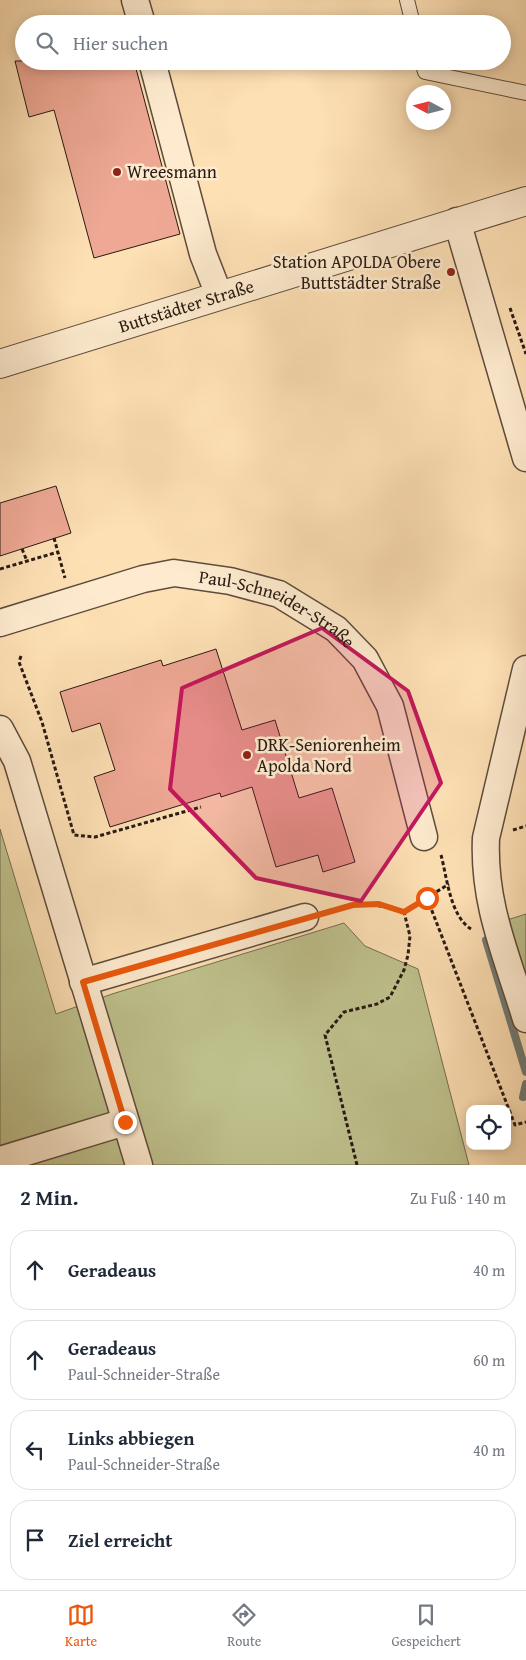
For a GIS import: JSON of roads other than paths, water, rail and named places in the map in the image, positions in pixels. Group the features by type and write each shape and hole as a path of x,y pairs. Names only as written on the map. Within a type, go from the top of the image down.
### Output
{"street":[{"path":"135,0 139,15"},
{"path":"154,70 203,254 219,295"},
{"name":"Buttstädter Straße","path":"0,364 526,201"},
{"path":"457,221 526,458"},
{"name":"Paul-Schneider-Straße","path":"0,623 143,579 174,573 230,581 280,594 336,630 365,659 390,706 432,844"},
{"path":"526,669 486,838 485,861 487,888 495,926 526,1019"},
{"path":"0,729 17,761 139,1165"},
{"path":"83,982 305,917"},
{"path":"0,1160 125,1122"}],"lane":[{"path":"407,0 411,15"},
{"path":"424,70 425,72 526,94"}],"waterway":[{"path":"486,940 526,1072"},
{"path":"523,1097 526,1084"}],"place":[{"name":"Wreesmann","path":"117,172"},
{"name":"Station APOLDA Obere Buttstädter Straße","path":"451,272"},
{"name":"DRK-Seniorenheim Apolda Nord","path":"247,755"}]}
